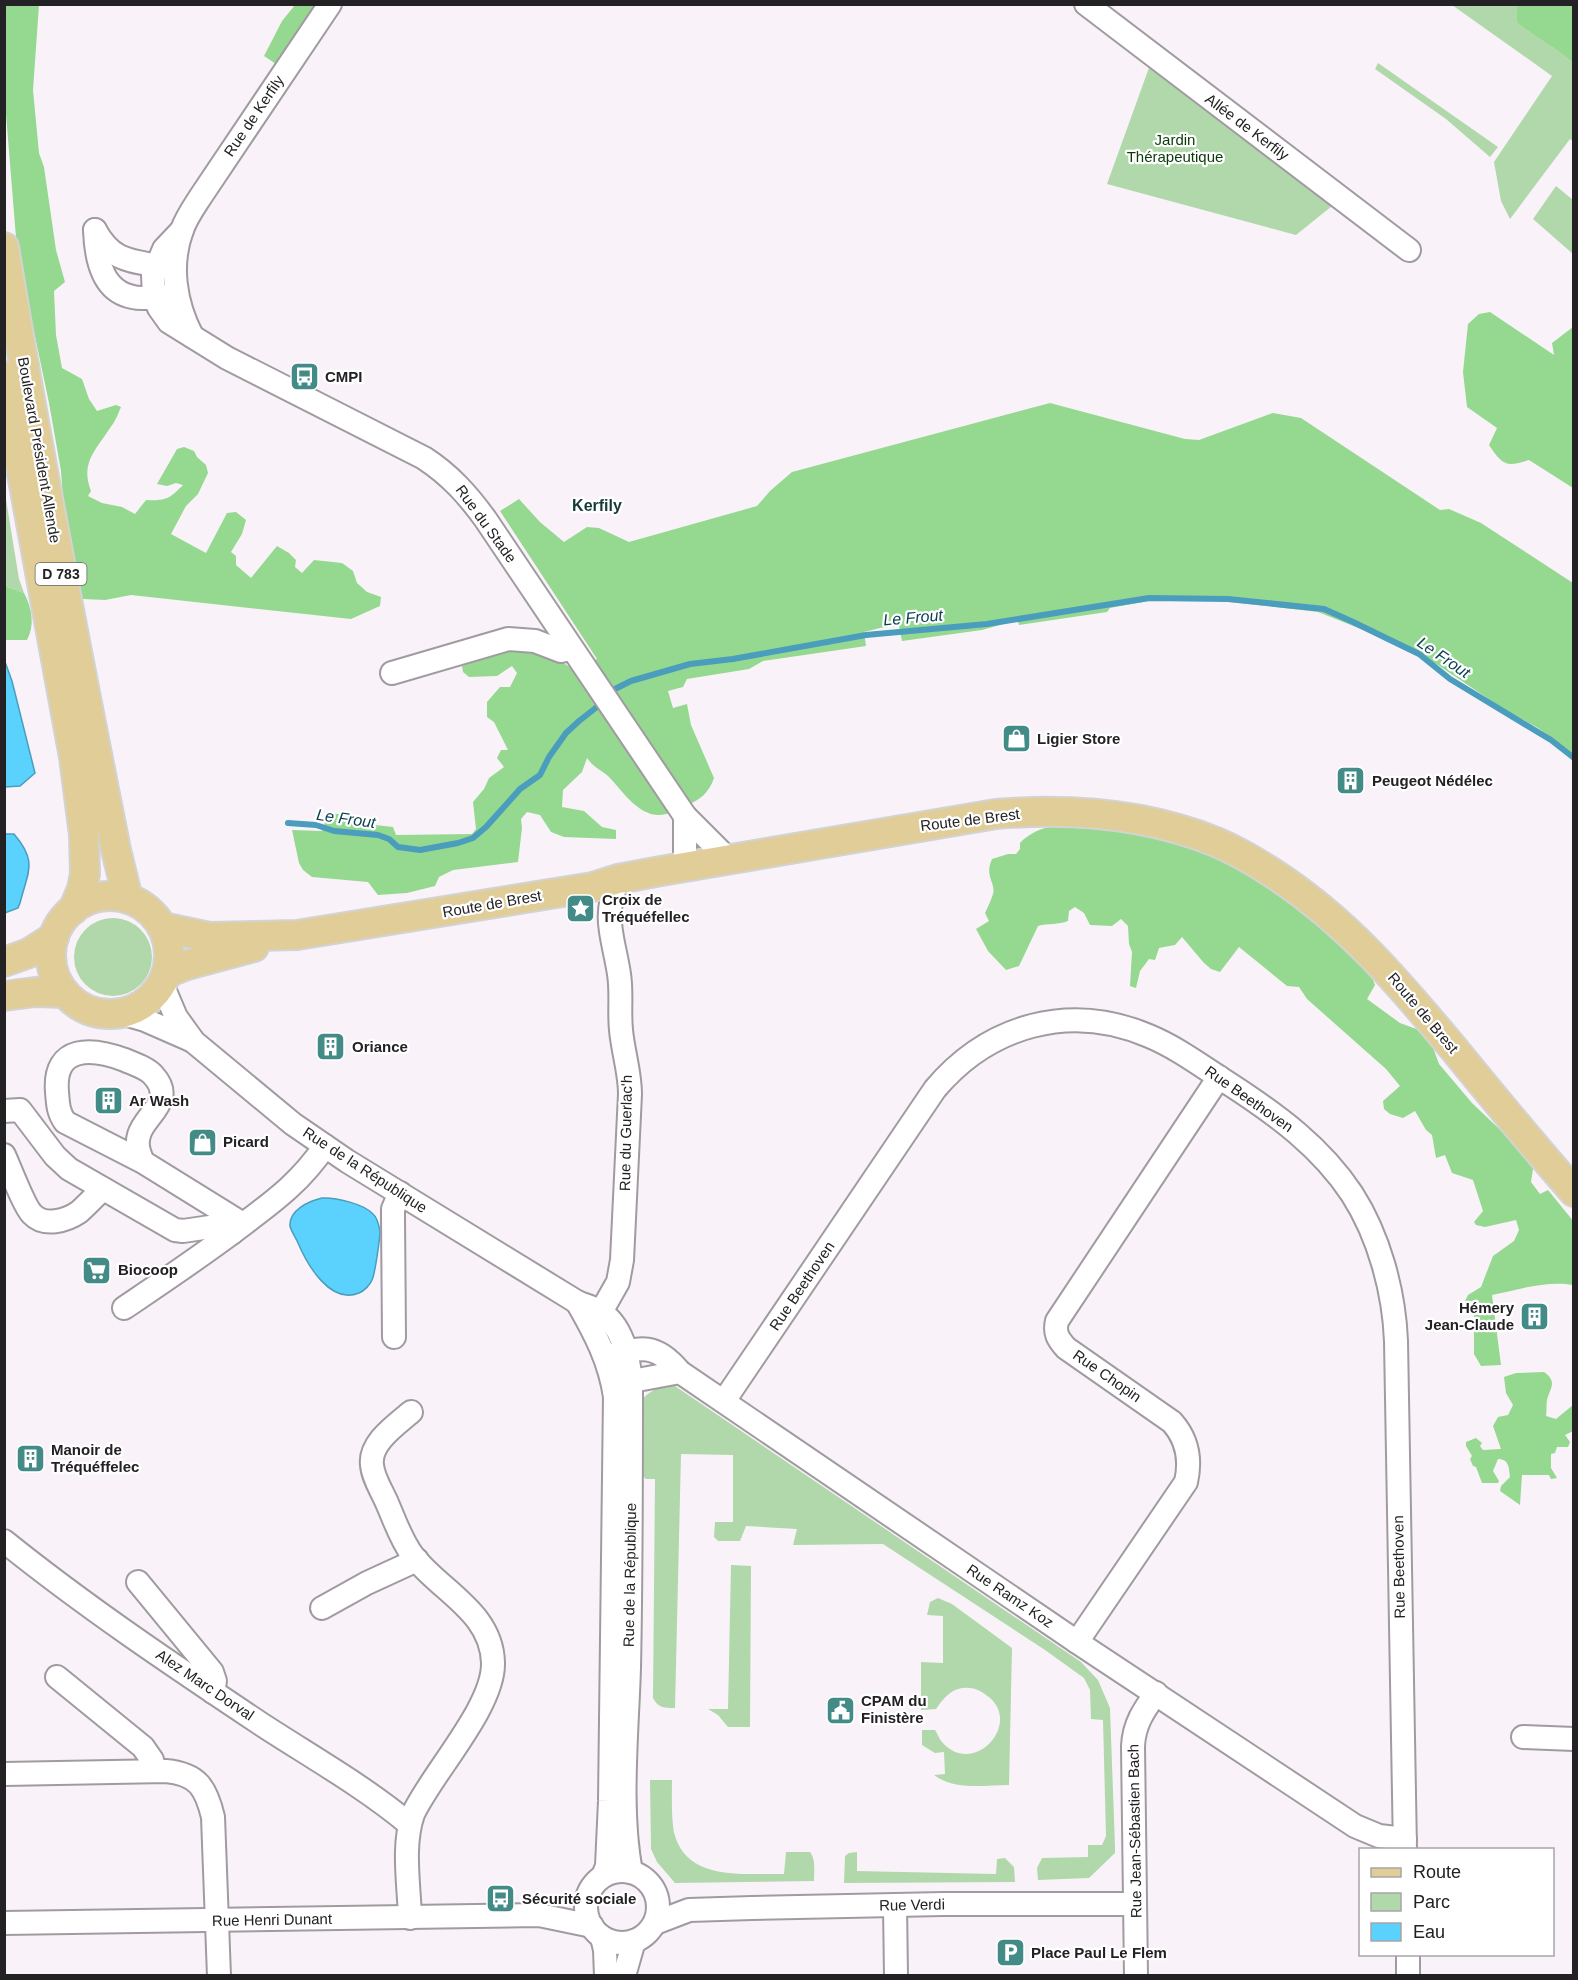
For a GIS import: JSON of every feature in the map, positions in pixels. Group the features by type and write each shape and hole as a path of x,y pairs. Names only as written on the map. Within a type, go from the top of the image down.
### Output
{"main road":[{"name":"Boulevard Président Allende","path":"4,248 57,551 116,850 128,898"},
{"name":"Boulevard Président Allende","path":"4,376 74,757 84,829 85,874 82,889 73,910"},
{"name":"Route de Brest","path":"164,978 194,963 297,935 593,887 618,879 956,820 1011,813 1060,813 1123,818 1181,829 1215,842 1246,857 1282,879 1328,913 1365,947 1403,988 1574,1192"},
{"path":"98,897 128,898 148,909 162,927 168,941 170,957 164,978 151,998 137,1008 108,1014 90,1010 74,1002 65,993 55,976 51,957 54,937 64,918 81,903 98,897"},
{"name":"Route de Brest","path":"162,927 209,937 297,935"},
{"path":"4,962 29,953 54,937"},
{"path":"4,996 36,992 65,993"}],"street":[{"name":"Rue de Kerfily","path":"154,297 153,275 165,268 201,196 330,4"},
{"name":"Allée de Kerfily","path":"1086,4 1409,250"},
{"path":"165,268 126,260 115,255 102,242 95,230 98,262 105,278 111,284 129,296 141,298 177,296"},
{"name":"Rue de Kerfily","path":"165,268 192,336"},
{"path":"154,297 170,322 192,336"},
{"name":"Rue du Stade","path":"192,336 227,358 385,437 439,467 451,477 472,501 685,816 729,860"},
{"path":"392,673 508,639 535,641 561,651 572,649"},
{"path":"685,816 685,867"},
{"name":"Rue du Guerlac'h","path":"601,1312 618,1282 622,1260 630,1094 620,1022 619,975 609,917 610,899 618,879"},
{"name":"Rue de la République","path":"164,978 176,1017 194,1042 293,1124 577,1302 601,1312 614,1326 616,1354 622,1383 632,1520 625,1805 631,1872"},
{"name":"Rue de la République","path":"121,1013 145,1020 194,1042"},
{"name":"Rue Beethoven","path":"724,1401 935,1089 972,1053 1019,1029 1056,1021 1088,1022 1126,1028 1146,1035 1174,1049 1219,1077 1271,1111 1321,1154 1352,1194 1384,1267 1395,1322 1405,1844"},
{"path":"143,1162 137,1143 139,1132 160,1102 159,1082 152,1073 143,1068 103,1053 86,1051 68,1058 58,1073 56,1082 59,1114 65,1122 143,1162 238,1229"},
{"name":"Rue Chopin","path":"1077,1642 1186,1482 1189,1459 1184,1439 1172,1422 1066,1348 1054,1330 1057,1320 1219,1077"},
{"path":"4,1111 20,1110 55,1156 69,1168 175,1230 217,1226 238,1229"},
{"path":"124,1308 238,1229 300,1178 325,1146"},
{"path":"4,1155 30,1213 39,1220 68,1219 103,1189"},
{"path":"394,1337 393,1209 400,1193"},
{"name":"Rue de la République","path":"577,1302 594,1331 616,1354"},
{"name":"Rue Ramz Koz","path":"616,1354 641,1349 656,1351 667,1358 680,1372 1077,1642 1355,1826 1405,1844"},
{"path":"622,1383 680,1372"},
{"name":"Rue de la République","path":"597,1884 607,1866 616,1410 622,1383"},
{"path":"410,1918 409,1824 416,1806 478,1709 488,1690 493,1670 491,1649 476,1617 417,1560 398,1529 372,1464 377,1445 411,1412"},
{"name":"Alez Marc Dorval","path":"4,1541 99,1613 213,1692 383,1804 409,1824"},
{"path":"322,1608 367,1583 417,1560"},
{"path":"138,1582 212,1672 215,1681 213,1692"},
{"path":"57,1677 143,1747 152,1760 155,1771"},
{"name":"Rue Jean-Sébastien Bach","path":"1136,1976 1133,1738 1141,1715 1156,1693"},
{"path":"1523,1737 1574,1739"},
{"path":"4,1774 155,1771 176,1772 193,1778 205,1791 213,1817 219,1976"},
{"path":"597,1931 621,1943 634,1941 645,1935 655,1923 658,1905 656,1895 649,1883 631,1872 612,1872 597,1884 587,1902 587,1909 604,1950 606,1976"},
{"name":"Rue Henri Dunant","path":"539,1915 597,1884"},
{"name":"Rue Verdi","path":"656,1895 689,1910"},
{"name":"Rue Verdi","path":"655,1923 689,1910 895,1905 1135,1904"},
{"path":"895,1905 896,1976"},
{"name":"Rue Henri Dunant","path":"4,1923 539,1915 597,1931"},
{"path":"624,1976 634,1941"},
{"path":"1407,1956 1408,1976"}],"green space":[{"path":"4,5 39,5 33,90 39,153 44,167 56,250 65,282 54,291 56,335 62,368 82,379 89,399 97,411 116,405 121,407 88,465 88,481 91,491 88,496 102,503 122,507 135,514 146,500 167,498 183,485 157,484 177,449 184,447 194,451 206,465 208,473 198,494 186,506 171,534 206,553 227,513 236,512 246,520 242,534 231,552 236,556 236,565 251,578 277,546 296,560 295,567 302,573 314,560 342,563 353,571 357,583 367,592 381,597 380,606 351,619 131,595 105,600 83,599 75,587 64,513 61,471 17,250 5,102"},
{"path":"295,5 329,5 276,64 264,56 282,21"},
{"path":"1452,5 1517,5 1517,23 1573,63 1573,141 1570,139 1510,219 1501,201 1494,162 1552,76"},
{"path":"1517,5 1573,5 1573,63 1517,23"},
{"path":"1378,63 1498,147 1490,157 1446,119 1375,69"},
{"name":"Jardin Thérapeutique","path":"1150,65 1332,206 1296,235 1107,184"},
{"path":"1556,186 1573,200 1573,254 1533,219"},
{"path":"1490,312 1554,355 1552,343 1573,327 1573,488 1529,460 1515,464 1502,461 1489,445 1497,428 1467,407 1463,372 1468,324 1479,314"},
{"path":"1050,403 1185,439 1199,440 1273,413 1301,418 1440,510 1449,509 1481,523 1573,583 1573,760 1552,738 1538,728 1502,708 1438,665 1396,643 1318,612 1221,601 1155,600 1110,608 1107,612 1019,625 1018,620 982,630 902,641 899,626 880,628 864,632 866,646 763,661 749,669 687,679 683,687 668,691 673,708 687,704 691,725 714,778 707,792 690,804 662,815 644,811 630,801 608,776 587,758 582,772 563,790 562,807 584,811 602,827 616,830 616,839 564,837 551,832 540,815 527,812 521,819 518,862 453,870 439,877 435,886 407,893 378,895 368,882 312,877 303,870 299,863 292,830 322,831 328,814 339,814 357,823 393,827 396,835 472,834 476,829 473,802 484,789 489,778 504,767 497,758 501,750 508,750 494,722 487,717 487,702 500,687 510,687 517,673 512,666 497,676 469,677 463,672 462,666 512,649 549,653 574,670 597,659 500,511 519,499 540,522 564,542 587,527 599,528 629,542 757,506 792,472"},
{"path":"4,487 19,579 24,593 5,586"},
{"path":"5,586 24,593 27,599 32,622 27,640 5,640"},
{"path":"1068,824 1121,825 1219,854 1294,898 1371,975 1375,985 1367,999 1400,1023 1419,1030 1431,1042 1439,1064 1472,1103 1513,1142 1533,1169 1531,1182 1540,1194 1548,1190 1574,1222 1573,1285 1543,1285 1492,1295 1501,1365 1481,1366 1474,1354 1474,1301 1465,1301 1468,1295 1481,1287 1493,1256 1514,1241 1519,1230 1516,1220 1485,1227 1476,1225 1474,1222 1483,1211 1473,1180 1452,1173 1445,1155 1436,1158 1432,1135 1426,1130 1415,1111 1403,1118 1390,1114 1384,1109 1383,1101 1400,1086 1386,1069 1307,999 1299,987 1287,986 1239,947 1220,972 1211,969 1182,937 1175,945 1159,948 1155,960 1149,959 1140,971 1136,988 1130,986 1132,952 1128,926 1121,919 1112,926 1090,925 1084,913 1075,907 1069,911 1068,921 1038,926 1019,966 1006,970 988,951 976,929 989,921 985,913 993,894 989,870 992,859 1016,854 1020,849 1020,843 1042,829"},
{"path":"113,918 128,921 141,929 149,942 152,957 149,972 141,985 128,993 113,996 98,993 85,985 77,972 74,957 77,942 85,929 98,921"},
{"path":"1544,1372 1552,1382 1546,1416 1556,1419 1573,1405 1573,1431 1565,1435 1570,1442 1568,1447 1557,1447 1555,1453 1551,1454 1551,1468 1557,1478 1551,1479 1549,1475 1522,1475 1520,1505 1500,1491 1501,1486 1510,1477 1506,1462 1498,1459 1493,1471 1498,1483 1482,1483 1470,1459 1472,1456 1466,1442 1476,1438 1482,1443 1480,1446 1483,1450 1501,1449 1493,1426 1498,1417 1508,1415 1513,1405 1506,1393 1504,1377 1516,1373"},
{"path":"666,1385 675,1386 1081,1662 1098,1680 1110,1708 1115,1853 1089,1878 1038,1880 1037,1868 1042,1858 1088,1857 1088,1845 1102,1845 1106,1836 1103,1720 1091,1719 1090,1690 1084,1678 883,1544 793,1545 797,1529 746,1526 740,1541 718,1541 714,1537 715,1522 733,1522 733,1455 681,1454 675,1708 657,1704 653,1698 655,1479 646,1479 641,1475 641,1401 652,1391"},
{"path":"731,1565 751,1566 750,1727 728,1727 718,1715 708,1709 728,1709"},
{"path":"938,1598 952,1604 1012,1648 1009,1785 970,1786 942,1780 934,1775 945,1774 944,1752 935,1753 922,1745 922,1730 935,1730 942,1742 955,1752 968,1754 980,1750 991,1742 998,1731 1000,1719 997,1706 984,1694 971,1688 954,1691 936,1709 921,1710 921,1662 943,1663 943,1616 927,1615 930,1602"},
{"path":"650,1780 672,1780 672,1817 675,1836 682,1851 693,1861 720,1872 784,1874 786,1852 810,1852 814,1862 814,1881 675,1883 657,1862 651,1849"},
{"path":"857,1852 857,1871 996,1874 997,1859 1005,1858 1014,1867 1015,1882 844,1883 845,1856"}],"water":[{"path":"4,659 12,681 35,773 20,786 5,787"},
{"path":"5,834 14,834 26,852 29,867 18,908 5,913"},
{"path":"322,1198 356,1204 369,1210 377,1219 380,1235 373,1276 368,1286 359,1293 348,1295 329,1288 307,1261 290,1226 296,1211 311,1201"}],"waterway":[{"name":"Le Frout","path":"609,695 615,689 631,681 690,664 733,659 866,635 987,624 1149,598 1228,599 1324,609 1351,621 1419,654 1450,679 1551,740 1574,758"},
{"name":"Le Frout","path":"288,823 316,825 334,831 378,835 389,839 398,847 420,850 473,838 520,789 540,775 549,757 566,733 602,703"}],"place":[{"name":"CMPI","path":"304,377"},
{"name":"Ligier Store","path":"1016,739"},
{"name":"Peugeot Nédélec","path":"1351,781"},
{"name":"Croix de Tréquéfellec","path":"581,909"},
{"name":"Oriance","path":"331,1047"},
{"name":"Ar Wash","path":"108,1101"},
{"name":"Picard","path":"202,1142"},
{"name":"Biocoop","path":"97,1270"},
{"name":"Hémery Jean-Claude","path":"1535,1317"},
{"name":"Manoir de Tréquéffelec","path":"30,1459"},
{"name":"CPAM du Finistère","path":"840,1710"},
{"name":"Sécurité sociale","path":"501,1899"},
{"name":"Place Paul Le Flem","path":"1010,1953"}],"district":[{"name":"Kerfily","path":"597,505"}]}
